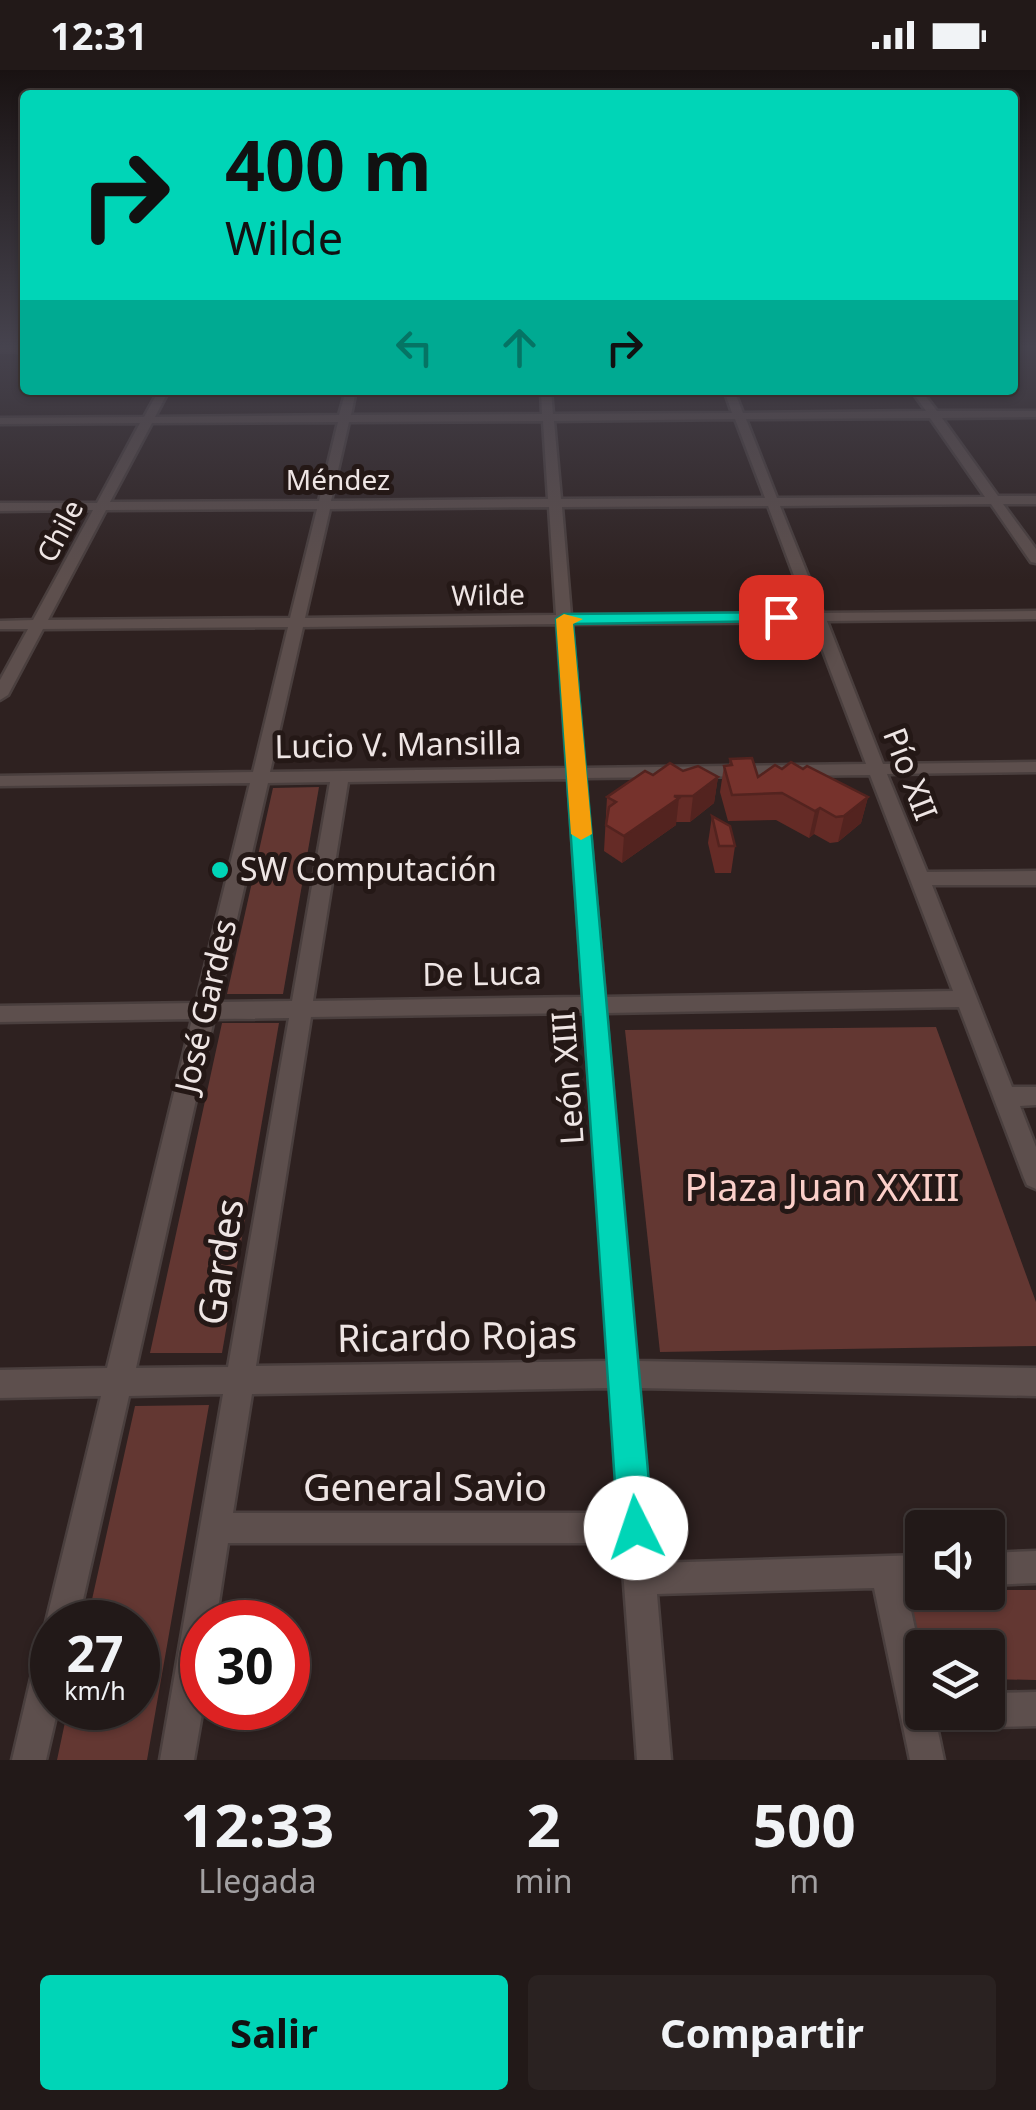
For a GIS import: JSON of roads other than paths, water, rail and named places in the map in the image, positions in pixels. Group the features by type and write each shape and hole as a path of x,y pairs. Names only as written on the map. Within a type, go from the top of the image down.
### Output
{"street":[{"name":"Chile","path":"0,695 146,423"},
{"name":"José Gardes","path":"67,1600 343,423"},
{"name":"León XIII","path":"548,423 654,1760"},
{"name":"Pío XII","path":"742,423 1036,1178"},
{"path":"939,423 1036,559"},
{"name":"Méndez","path":"0,507 1036,500"},
{"name":"Wilde","path":"0,625 1036,615"},
{"name":"Lucio V. Mansilla","path":"0,781 1036,767"},
{"name":"Gardes","path":"177,1760 340,776"},
{"path":"919,879 1036,878"},
{"name":"De Luca","path":"0,1014 965,999"},
{"path":"1003,1096 1036,1096"},
{"name":"Ricardo Rojas","path":"0,1384 624,1374 1036,1382"},
{"name":"General Savio","path":"215,1528 636,1528"},
{"path":"1005,1568 1036,1567"},
{"path":"640,1578 905,1571"},
{"path":"888,1572 905,1646"},
{"path":"1005,1710 1036,1709"},
{"path":"29,1760 36,1730"},
{"path":"923,1730 927,1760"}],"place":[{"name":"SW Computación","path":"220,870"}],"park label":[{"name":"Plaza Juan XXIII","path":"822,1188"}]}
